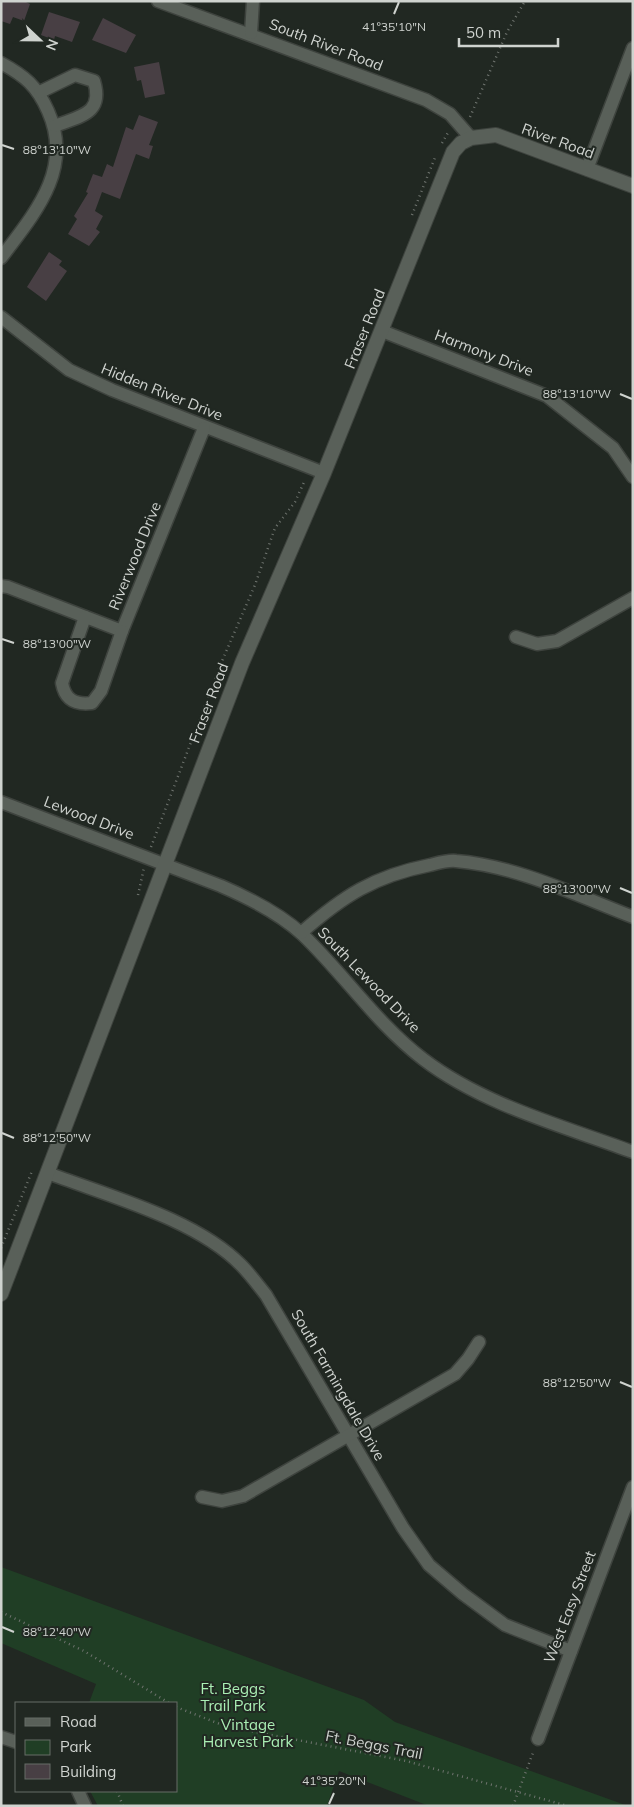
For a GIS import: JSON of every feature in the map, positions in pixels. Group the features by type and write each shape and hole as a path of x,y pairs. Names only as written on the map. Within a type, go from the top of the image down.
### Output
{"street":[{"name":"South River Road","path":"158,1 426,100 450,114 471,138"},
{"path":"251,34 253,1"},
{"path":"587,169 632,52"},
{"path":"1,63 30,82 40,92 55,126 58,149 52,181 1,258"},
{"path":"40,92 75,75 94,81 98,93 97,102 89,112 55,126"},
{"name":"River Road","path":"471,138 496,135 633,186"},
{"name":"Fraser Road","path":"1,1294 242,663 324,473 453,152 461,143 471,138"},
{"name":"Hidden River Drive","path":"1,317 70,370 112,390 204,428 324,473"},
{"name":"Harmony Drive","path":"382,331 547,396 612,448 633,477"},
{"name":"Riverwood Drive","path":"1,586 8,587 122,631 204,428"},
{"path":"516,637 537,644 558,641 633,598"},
{"path":"86,617 62,683 64,693 70,700 81,704 92,703 101,692 122,631"},
{"name":"Lewood Drive","path":"1,802 165,864"},
{"path":"301,933 334,904 362,888 402,870 454,860 505,869 633,917"},
{"name":"South Lewood Drive","path":"165,864 255,901 301,933 386,1027 424,1059 461,1083 507,1105 633,1152"},
{"name":"South Farmingdale Drive","path":"48,1173 179,1223 211,1242 240,1264 266,1295 403,1528 429,1565 463,1594 505,1625 571,1651"},
{"path":"202,1497 222,1501 243,1496 455,1374 468,1360 479,1342"},
{"name":"West Easy Street","path":"538,1739 633,1487"},
{"path":"1,1737 15,1742"},
{"path":"78,1792 85,1806"}],"path":[{"path":"1,1612 84,1651 166,1702"},
{"name":"Ft. Beggs Trail","path":"178,1708 225,1726 406,1761 568,1806"},
{"path":"513,1806 538,1739"},
{"path":"117,1792 123,1806"}],"green space":[{"name":"Ft. Beggs Trail Park","path":"1,1567 364,1700 395,1722 628,1806 429,1806 339,1771 327,1806 98,1806 91,1792 178,1792 178,1702 89,1702 96,1684 1,1643"}],"building":[{"path":"1,1 24,1 30,4 24,21 13,17 10,24 1,21"},
{"path":"49,12 80,22 72,42 55,36 54,40 41,35"},
{"path":"103,18 136,35 126,53 92,40"},
{"path":"159,62 165,94 145,98 141,80 137,81 134,67"},
{"path":"139,115 158,122 149,145 153,146 149,159 136,154 120,199 102,192 95,211 103,216 96,229 100,232 89,246 68,234 77,219 74,216 88,193 86,192 93,174 102,177 107,164 113,167 126,127 133,130"},
{"path":"49,252 62,261 59,265 67,271 46,301 27,287"}],"park label":[{"name":"Vintage Harvest Park","path":"248,1734"}]}
